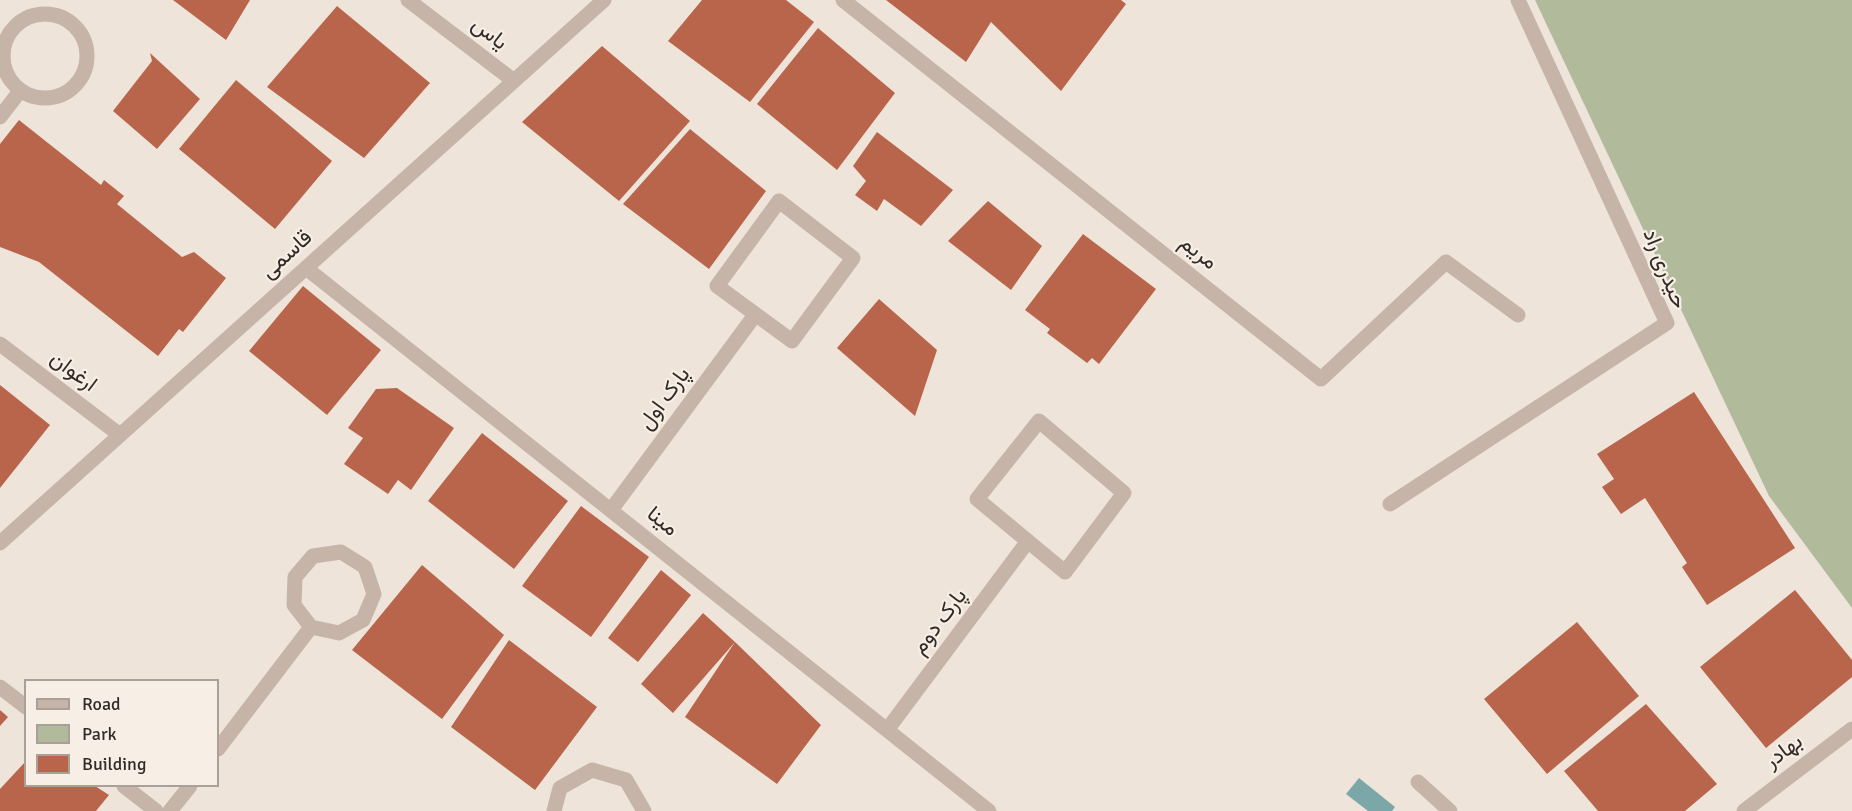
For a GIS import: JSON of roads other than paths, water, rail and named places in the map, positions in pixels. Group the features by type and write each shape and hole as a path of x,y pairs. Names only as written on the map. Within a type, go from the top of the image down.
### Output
{"street":[{"name":"یاس","path":"408,0 514,81"},
{"name":"قاسمی","path":"0,543 604,0"},
{"name":"مریم","path":"843,0 1321,379 1446,262 1518,315"},
{"name":"حیدری راد","path":"1390,504 1667,322 1518,0"},
{"path":"44,13 70,21 86,42 86,69 70,90 45,99 20,91 4,70 3,43 19,21 44,13"},
{"path":"0,117 20,91"},
{"path":"778,201 853,258 792,341 755,315 717,286 778,201"},
{"name":"مینا","path":"306,268 989,811"},
{"name":"پارک اول","path":"611,510 755,315"},
{"name":"ارغوان","path":"0,344 120,435"},
{"path":"1039,421 1124,493 1065,572 1028,541 977,499 1039,421"},
{"name":"پارک دوم","path":"887,730 1028,541"},
{"path":"341,552 365,567 374,594 363,620 339,633 311,627 294,605 295,577 313,556 341,552"},
{"path":"219,748 311,627"},
{"path":"0,687 24,706"},
{"name":"بهادر","path":"1744,811 1852,729"},
{"path":"554,811 560,788 592,770 626,780 644,811"},
{"path":"1418,783 1450,811"},
{"path":"125,787 156,811"},
{"path":"170,811 189,787"}],"water":[{"path":"1359,778 1395,807 1392,811 1368,811 1346,794"}]}
